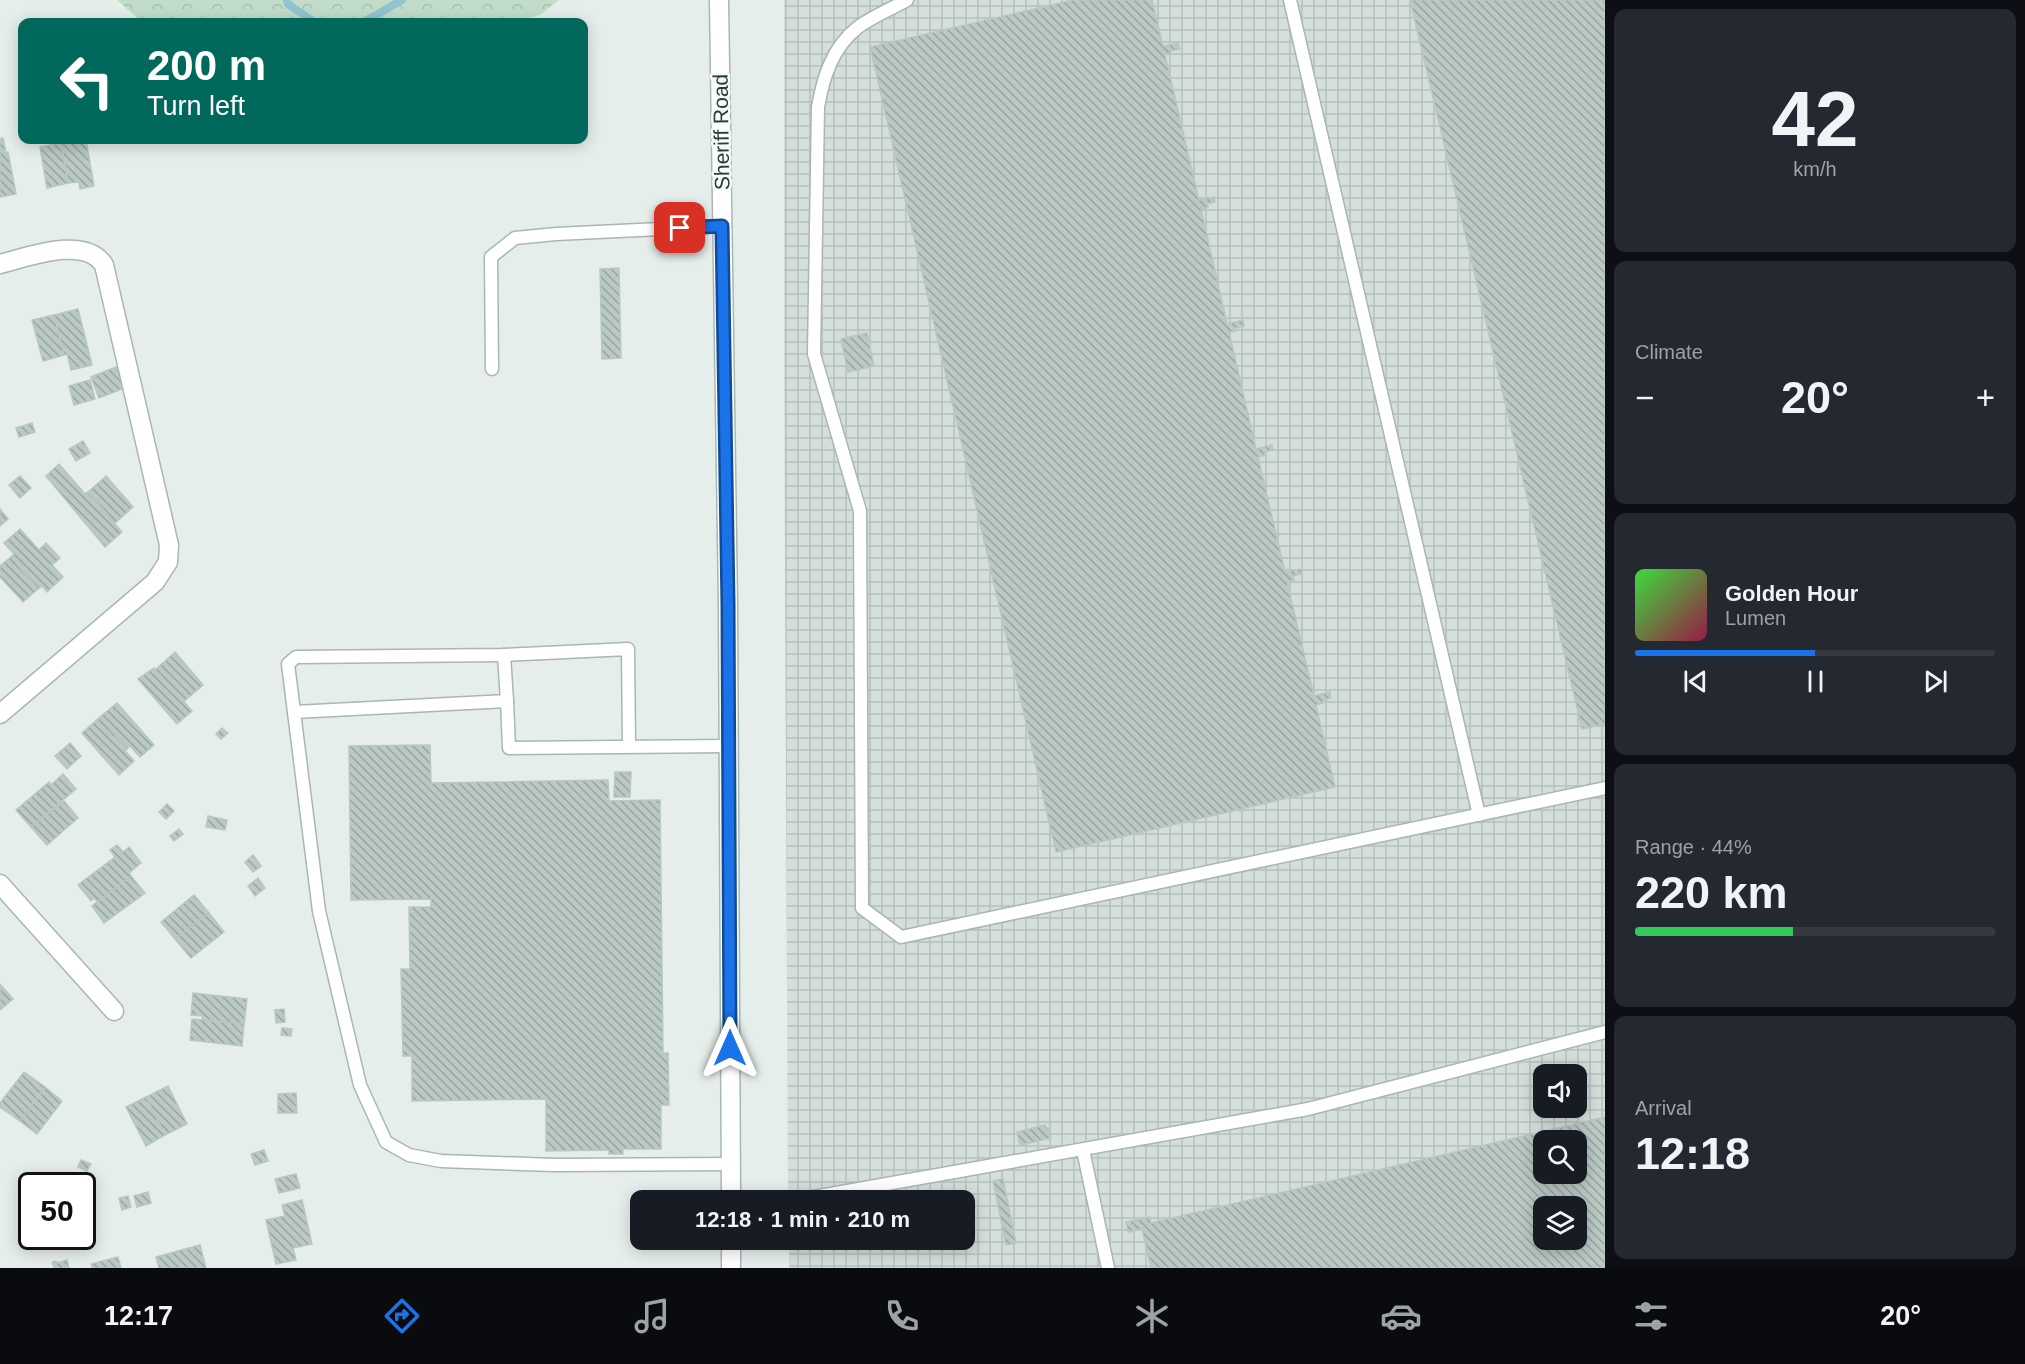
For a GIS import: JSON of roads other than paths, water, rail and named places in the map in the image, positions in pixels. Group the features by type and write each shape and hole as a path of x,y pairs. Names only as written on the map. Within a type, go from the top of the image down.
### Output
{"main road":[{"name":"Sheriff Road","path":"719,0 729,746 731,1190"},
{"path":"0,264 79,249 95,254 104,265 169,545 168,562 155,582 0,714"},
{"path":"0,884 114,1011"},
{"path":"731,1250 731,1268"}],"lane":[{"path":"907,0 857,28 836,50 822,83 818,107 814,354 860,511 862,908 901,937 1605,788"},
{"path":"1290,0 1479,814"},
{"path":"492,369 491,257 515,238 722,226"},
{"path":"629,746 628,650 504,655 296,657 288,664 304,777 319,911 360,1085 386,1142 409,1155 441,1161 554,1165 731,1164"},
{"path":"504,655 509,748 729,746"},
{"path":"294,712 507,701"},
{"path":"854,1190 1308,1109 1605,1032"},
{"path":"1083,1150 1107,1268"}],"waterway":[{"path":"287,0 288,4 308,18"},
{"path":"371,18 402,0"}]}
